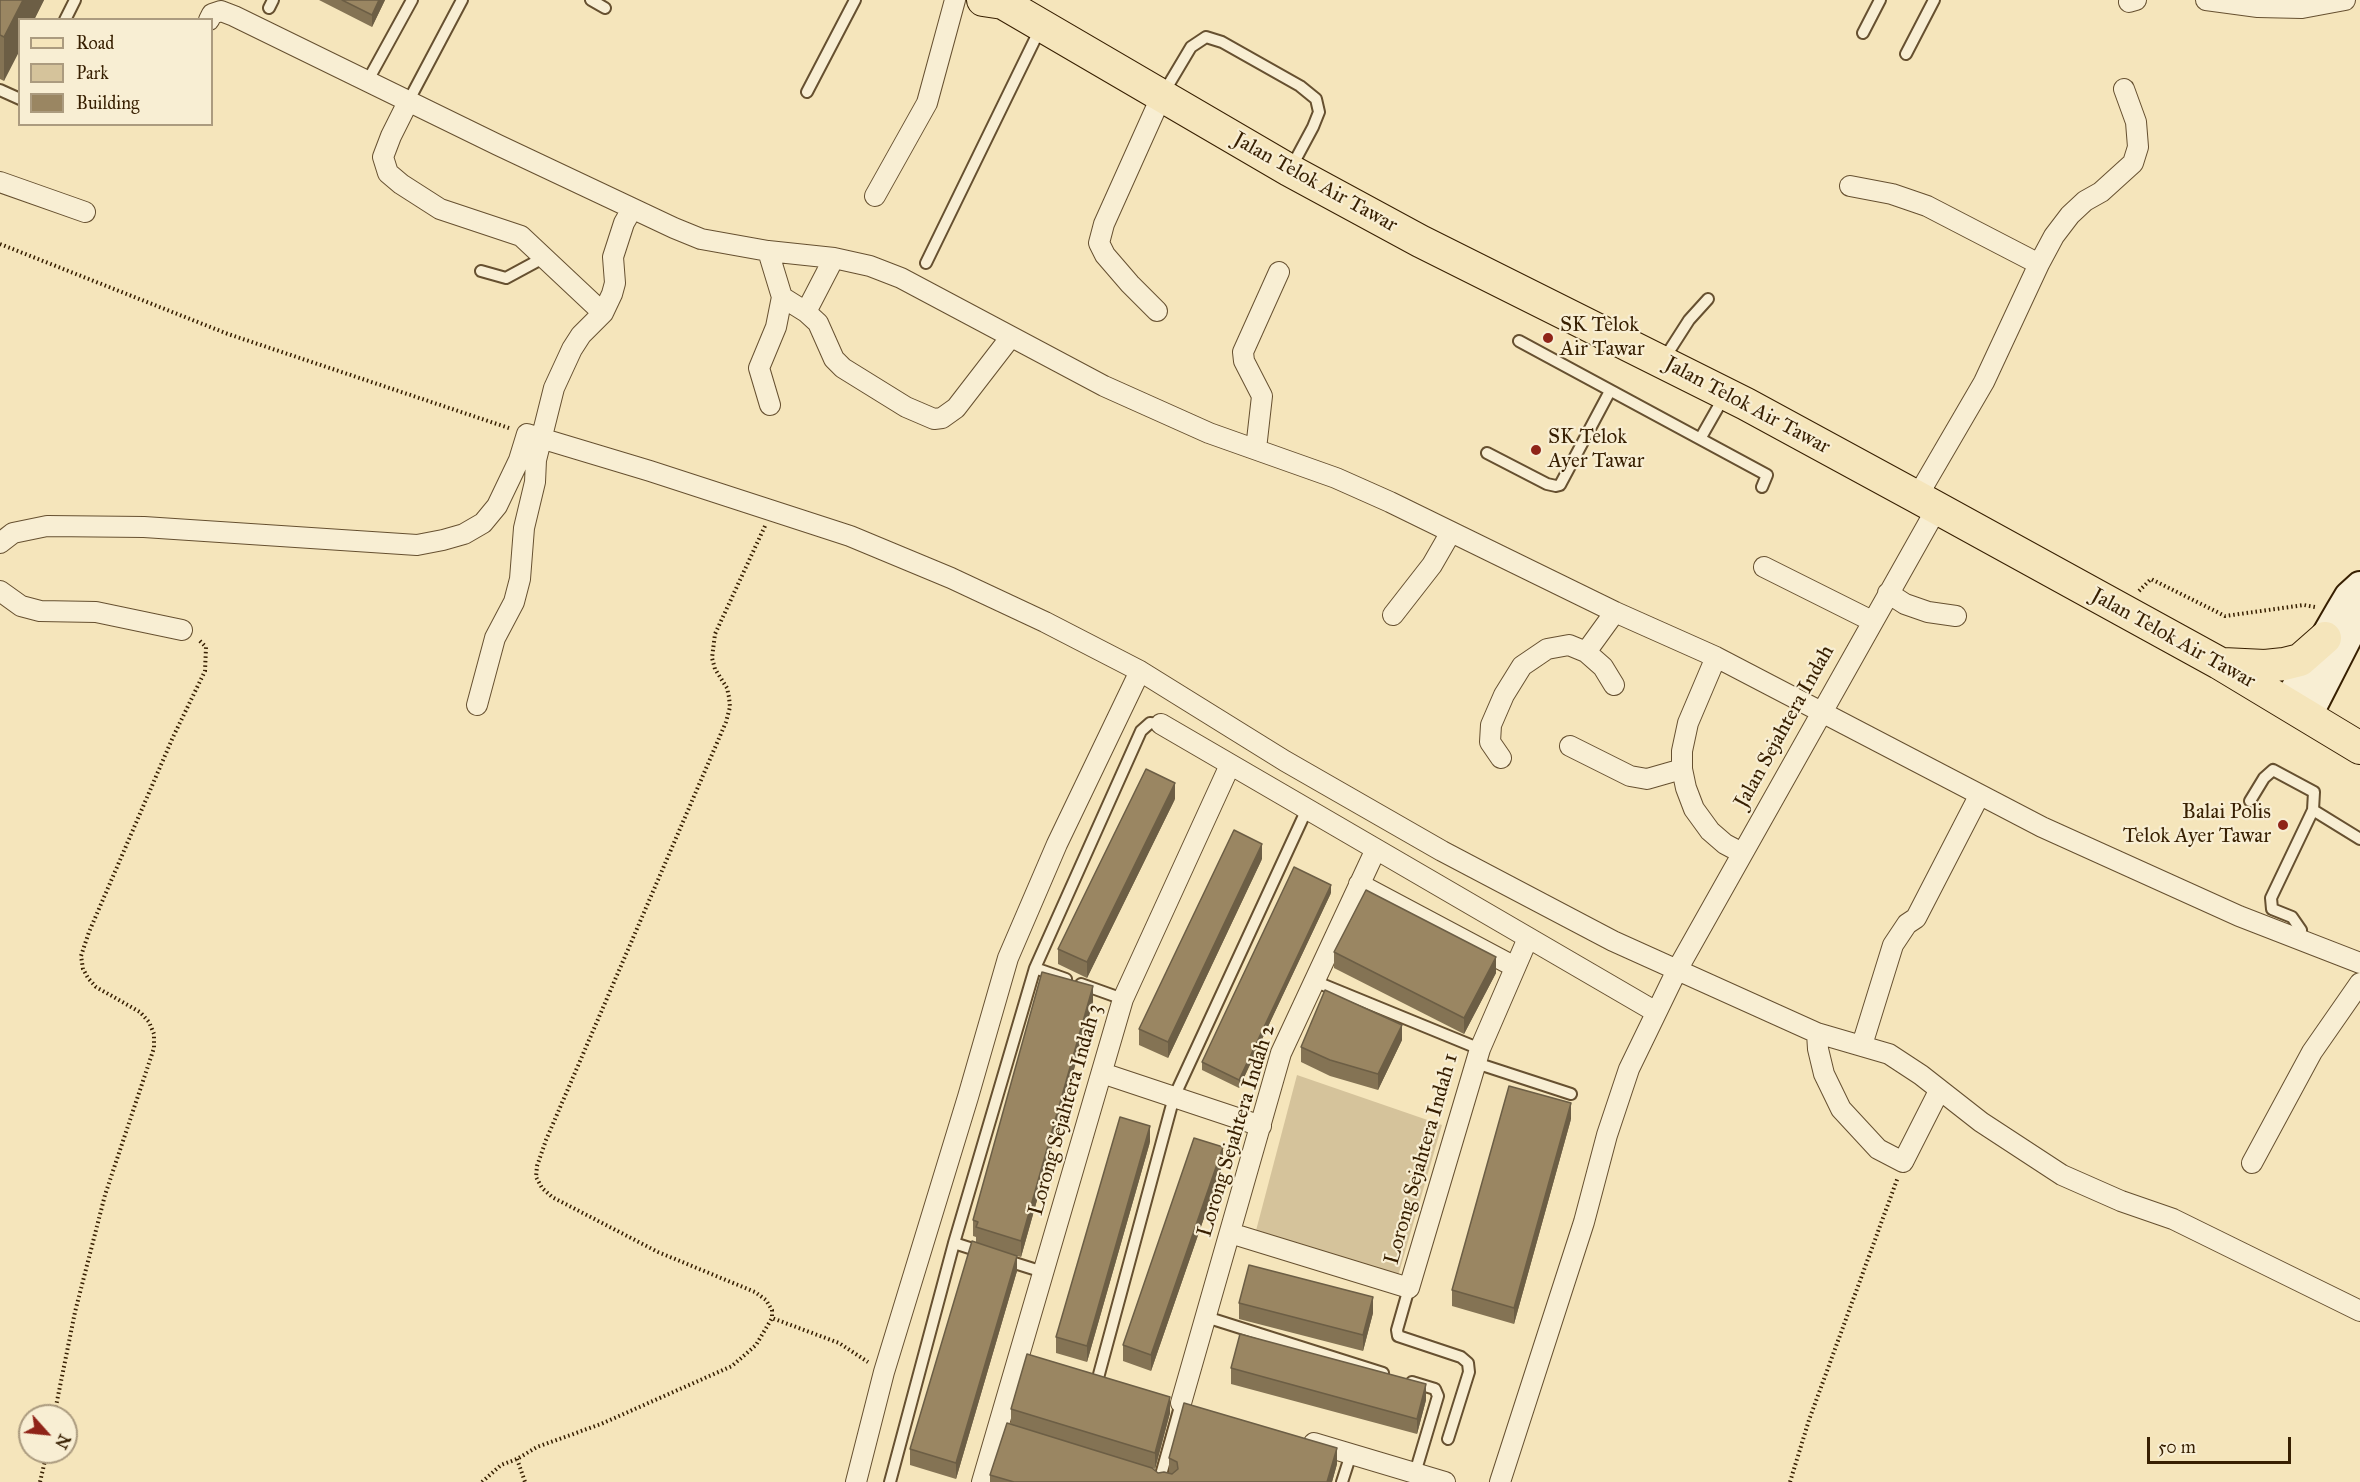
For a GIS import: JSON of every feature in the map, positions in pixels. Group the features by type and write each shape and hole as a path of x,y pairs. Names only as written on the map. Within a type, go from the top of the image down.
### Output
{"main road":[{"name":"Jalan Telok Air Tawar","path":"996,1 1289,170 1420,242 1726,394 2121,608 2220,663 2360,748"},
{"path":"2297,709 2342,620 2349,596 2360,586"},
{"path":"2220,663 2265,666 2300,660 2342,620"},
{"path":"2297,709 2342,620"}],"street":[{"path":"875,196 927,103 955,0"},
{"path":"2206,0 2302,8 2345,0"},
{"path":"210,18 212,14 221,11 408,102 701,239 768,251 834,258 870,266 901,278 1010,338 1159,412 1209,433 1336,478 1451,531 1615,612 1716,657 2042,827 2179,890 2360,963"},
{"name":"Jalan Sejahtera Indah","path":"1500,1482 1584,1222 1607,1135 1629,1070 1677,970 1888,593 1927,502 2039,264 2070,215 2133,164 2138,147 2136,122 2124,89"},
{"path":"1157,311 1105,255 1100,243 1104,224 1161,97"},
{"path":"408,102 383,157 388,173 440,209 521,236 603,313"},
{"path":"0,182 85,212"},
{"path":"1850,186 1892,194 1927,206 2039,264"},
{"path":"0,543 13,533 47,526 144,527 417,545 464,534 483,523 497,506 519,460 534,436 563,365 581,335 603,313 615,283 613,257 618,238 632,208"},
{"path":"768,251 782,297 776,327 759,368 770,405"},
{"path":"806,312 834,258"},
{"path":"1256,449 1262,396 1244,361 1244,352 1279,272"},
{"path":"782,297 806,312 818,323 834,359 843,368 906,407 934,419 942,418 956,408 1010,338"},
{"path":"534,436 850,536 951,578 1045,622 1140,671 1285,761 1442,851 1613,941 1817,1033 1889,1054 1921,1075 1981,1122 2062,1175 2121,1201 2173,1219 2360,1311"},
{"path":"477,705 495,638 514,602 520,579 524,528 536,482 534,436"},
{"path":"1393,615 1432,565 1451,531"},
{"path":"1764,567 1872,621"},
{"path":"0,591 21,606 40,611 96,612 182,630"},
{"path":"1888,593 1905,604 1928,612 1956,616"},
{"path":"1586,652 1615,612"},
{"path":"1501,758 1490,742 1491,725 1504,695 1522,666 1547,649 1569,645 1586,652 1603,667 1614,685"},
{"path":"1716,657 1688,723 1682,751 1682,769 1694,809 1710,831 1725,844 1742,853"},
{"path":"856,1482 884,1372 1008,958 1057,844 1140,671"},
{"path":"1161,724 1656,1012"},
{"path":"1570,746 1630,776 1647,779 1682,769"},
{"name":"Lorong Sejahtera Indah 3","path":"982,1482 1003,1430 1018,1354 1123,999 1230,765"},
{"path":"1862,1045 1893,945 1907,924 1916,918 1979,796"},
{"name":"Lorong Sejahtera Indah 2","path":"1181,1403 1281,1053 1376,849"},
{"path":"1359,884 1515,967"},
{"name":"Lorong Sejahtera Indah 1","path":"1230,1233 1409,1288 1478,1056 1528,938"},
{"path":"2252,1163 2312,1052 2360,983"},
{"path":"1817,1033 1824,1074 1841,1109 1878,1149 1903,1162 1939,1091"},
{"path":"1102,1073 1261,1126"},
{"path":"1018,1354 1041,1361"},
{"path":"1076,1371 1119,1384"},
{"path":"1160,1397 1204,1410"},
{"path":"1294,1437 1445,1482"}],"lane":[{"path":"66,18 75,0"},
{"path":"367,82 412,0"},
{"path":"408,102 462,0"},
{"path":"591,0 605,8"},
{"path":"807,92 855,0"},
{"path":"1863,33 1880,0"},
{"path":"1906,54 1934,0"},
{"path":"926,263 1042,26"},
{"path":"1161,97 1191,47 1206,37 1222,42 1300,86 1316,99 1319,112 1313,128 1289,170"},
{"path":"0,90 18,98"},
{"path":"481,271 506,278 543,258"},
{"path":"1663,362 1689,320 1708,299"},
{"path":"1519,341 1767,475 1762,487"},
{"path":"1487,453 1547,484 1560,485 1610,390"},
{"path":"1700,439 1726,394"},
{"path":"893,1481 954,1243 1035,968 1142,731 1150,723 1161,724"},
{"path":"2250,801 2264,778 2273,770 2314,792 2313,810 2271,898 2272,909 2292,917 2301,930 2296,938"},
{"path":"1098,1378 1174,1097 1307,809"},
{"path":"2313,810 2360,839"},
{"path":"1035,968 1123,999"},
{"path":"1314,981 1478,1056 1571,1094"},
{"path":"954,1243 1043,1272"},
{"path":"1409,1288 1397,1330 1398,1335 1461,1357 1468,1363 1469,1372 1448,1439"},
{"path":"1206,1317 1389,1375"},
{"path":"1400,1379 1435,1389 1438,1396 1415,1473"},
{"path":"1171,1482 1156,1478 1181,1403"},
{"path":"1342,1482 1351,1454"}],"path":[{"path":"0,244 228,334 534,436"},
{"path":"482,1482 501,1465 517,1460 537,1447 601,1424 732,1366 756,1345 772,1318 772,1310 766,1300 755,1292 658,1252 552,1197 542,1188 536,1177 537,1167 551,1130 726,722 730,707 729,697 712,658 715,634 770,511"},
{"path":"2121,608 2151,579 2225,616 2304,605 2342,620"},
{"path":"56,1404 75,1312 105,1195 154,1041 149,1022 140,1012 96,987 88,978 83,969 81,956 89,932 173,737 205,671 206,647 196,637 182,630"},
{"path":"1790,1482 1809,1420 1903,1162"},
{"path":"772,1318 839,1343 884,1372"},
{"path":"517,1460 525,1482"},
{"path":"40,1482 44,1464"}],"green space":[{"path":"1297,1075 1442,1125 1398,1276 1253,1242"}],"building":[{"path":"0,0 23,0 4,37 0,35"},
{"path":"342,0 379,0 372,15"},
{"path":"1146,769 1175,783 1087,962 1058,949"},
{"path":"1234,830 1262,844 1168,1042 1139,1029"},
{"path":"1294,867 1331,885 1239,1080 1202,1062"},
{"path":"1366,890 1496,957 1464,1018 1334,952"},
{"path":"1042,972 1093,986 1021,1241 976,1227 978,1222 973,1220"},
{"path":"1325,990 1402,1025 1378,1074 1330,1060 1301,1047"},
{"path":"1509,1086 1571,1103 1514,1308 1452,1290"},
{"path":"1120,1117 1150,1126 1087,1346 1056,1337"},
{"path":"1194,1138 1223,1147 1151,1355 1123,1345"},
{"path":"972,1241 1017,1256 956,1463 910,1449"},
{"path":"1249,1265 1373,1297 1363,1335 1239,1303"},
{"path":"1240,1334 1426,1384 1417,1419 1231,1368"},
{"path":"1027,1354 1170,1397 1155,1453 1011,1409"},
{"path":"1184,1403 1337,1448 1327,1482 1014,1482 990,1475 1007,1423 1152,1468 1158,1473 1172,1474 1178,1469 1177,1462 1169,1458"}],"place":[{"name":"SK Telok Air Tawar","path":"1548,338"},
{"name":"SK Telok Ayer Tawar","path":"1536,450"},
{"name":"Balai Polis Telok Ayer Tawar","path":"2283,825"}]}
